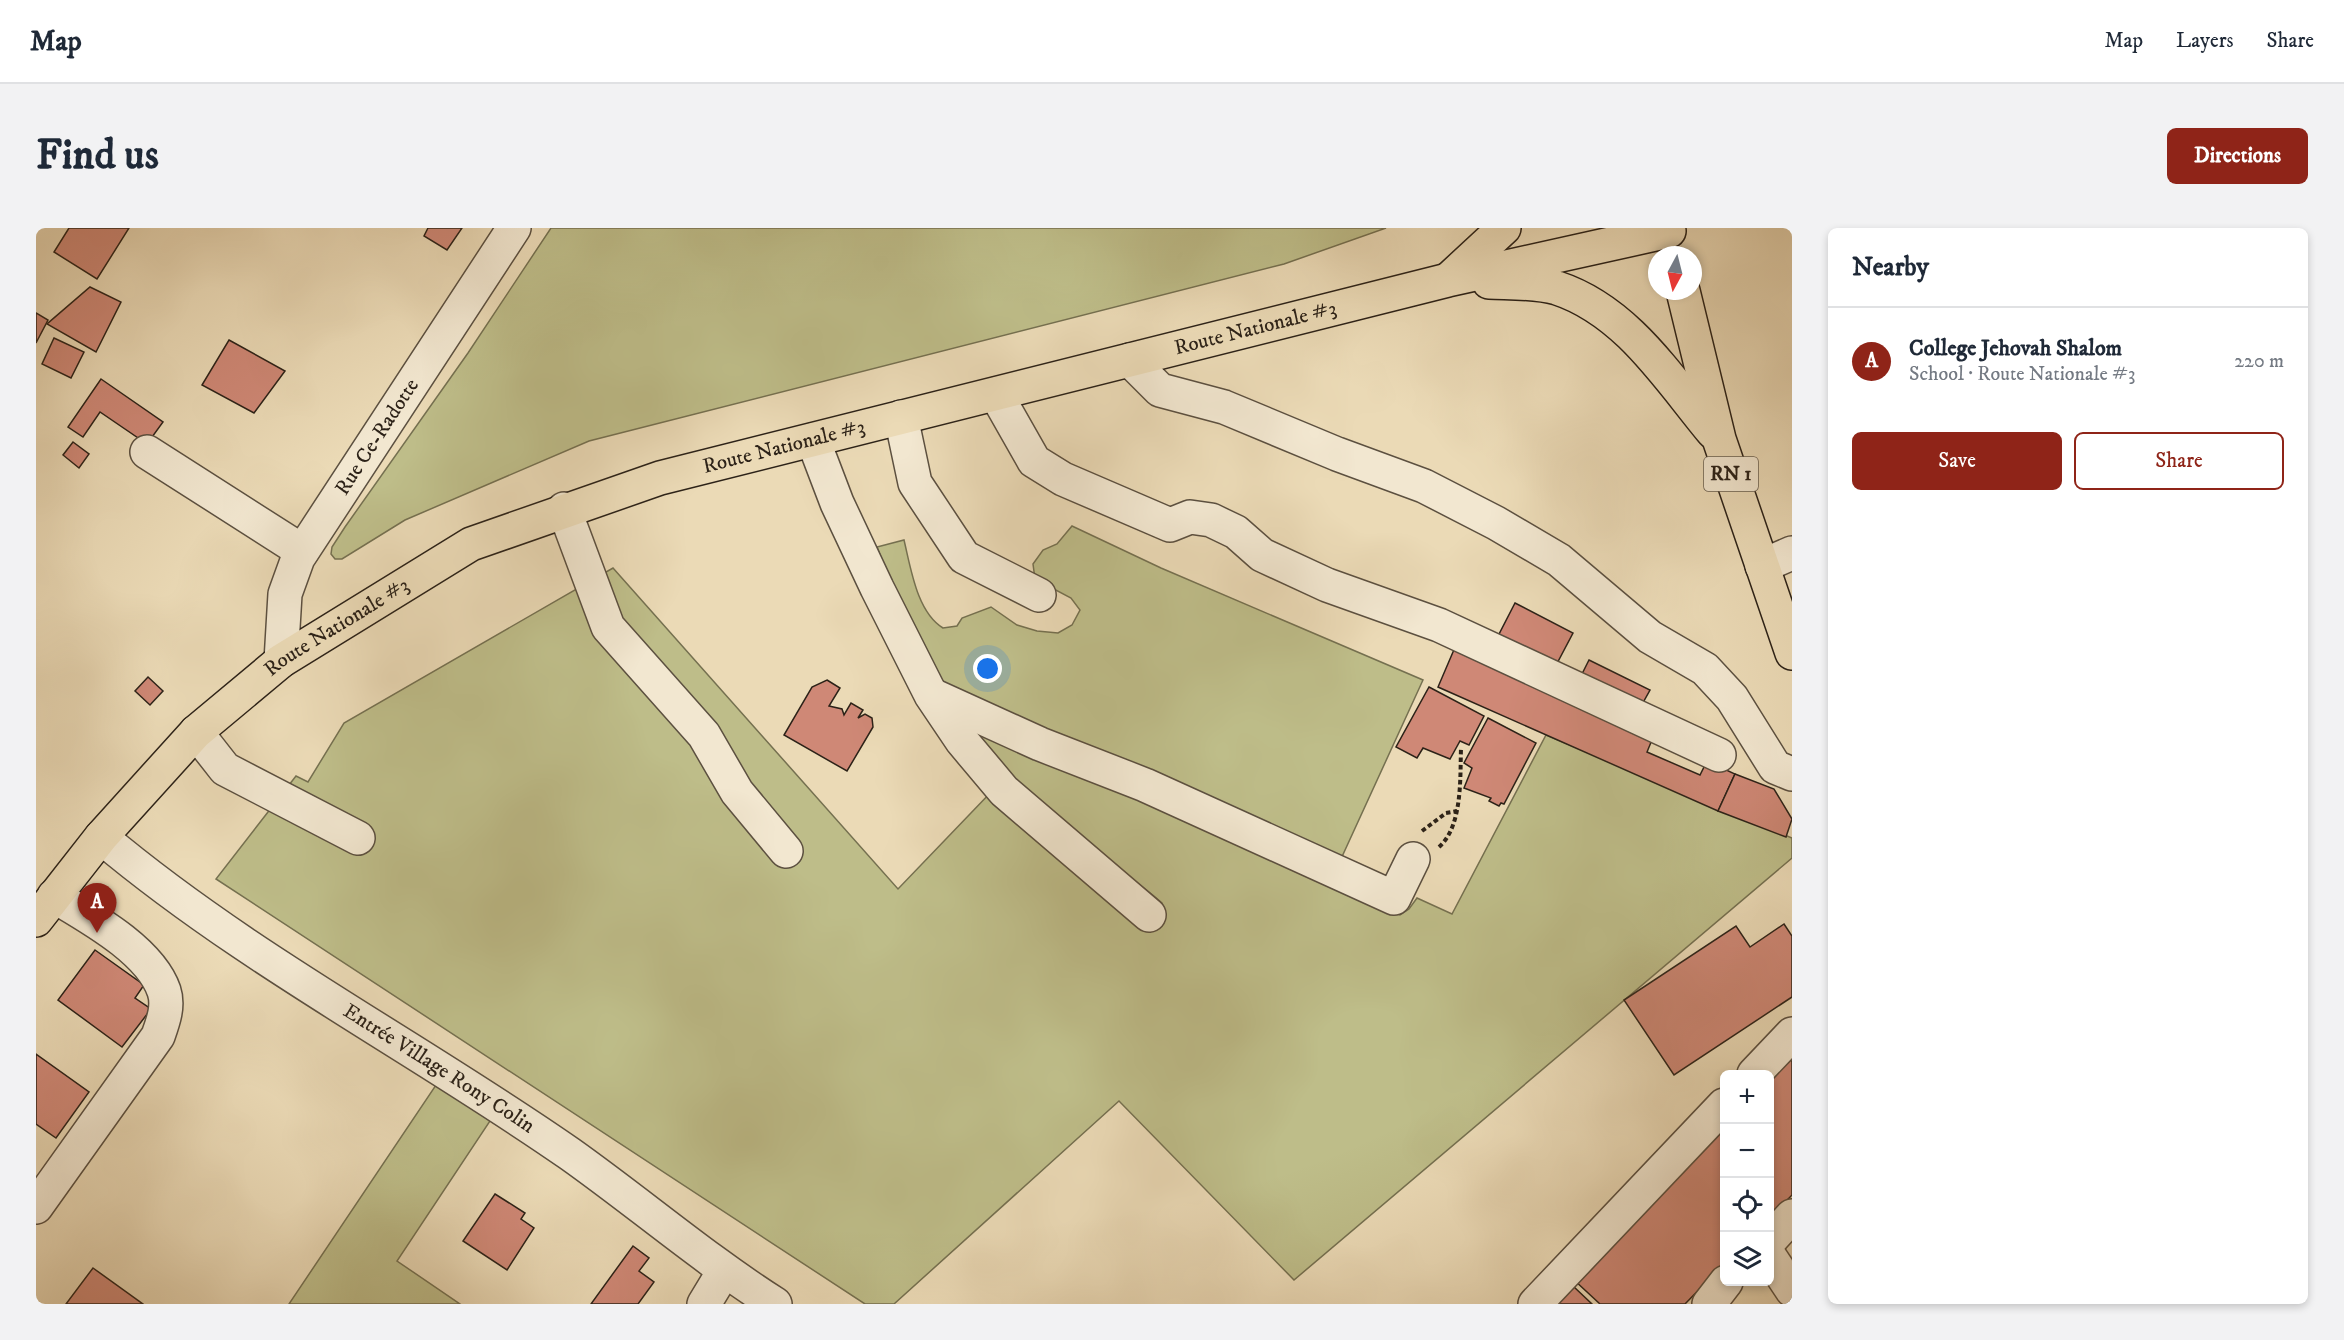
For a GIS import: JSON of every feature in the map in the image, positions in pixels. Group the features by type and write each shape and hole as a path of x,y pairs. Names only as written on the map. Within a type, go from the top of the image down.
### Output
{"main road":[{"path":"1448,280 1504,228"},
{"name":"Route Nationale #3","path":"45,908 100,837 196,732 282,661 471,544 564,509 660,478 1448,280 1670,238"},
{"path":"1448,280 1526,283 1555,288 1586,300 1632,334 1719,439"},
{"name":"RN 1","path":"1685,300 1719,439 1792,653"}],"street":[{"name":"Rue Ce-Radotte","path":"282,661 285,594 289,578 302,551 514,228"},
{"path":"1130,360 1160,390 1224,407 1336,454 1424,486 1496,523 1559,560 1650,637 1705,669 1732,699 1775,766 1792,774"},
{"path":"996,394 1034,461 1064,479 1170,525 1190,517 1212,520 1236,532 1262,555 1327,585 1439,625 1719,755"},
{"path":"901,417 915,483 964,557 1039,595"},
{"path":"813,440 837,503 931,695 962,741 1004,791 1149,915"},
{"path":"147,452 302,551"},
{"path":"564,509 608,627 704,735 737,792 786,851"},
{"path":"1762,566 1792,554"},
{"path":"931,695 1040,744 1145,786 1394,898 1413,860"},
{"path":"196,732 225,769 358,838"},
{"name":"Entrée Village Rony Colin","path":"100,837 158,885 241,942 570,1154 724,1271 774,1304"},
{"path":"39,1202 158,1036 166,1004 164,991 157,979 112,930 45,908"},
{"path":"1758,1070 1792,1034"},
{"path":"1535,1304 1720,1110"},
{"path":"1774,1236 1792,1216"},
{"path":"1774,1263 1792,1290"},
{"path":"704,1304 724,1271"},
{"path":"1708,1304 1722,1286"}],"path":[{"path":"1457,810 1446,813 1421,832 1413,845 1413,860 1425,859 1443,844 1457,810 1460,801 1461,748"}],"shaded area":[{"path":"551,228 1386,228 1284,264 589,441 405,520 342,559 335,559 331,554 332,547 345,527 468,353"},
{"path":"1072,526 1161,568 1423,680 1340,861 943,693 909,629 877,547 904,540 921,601 934,621 943,628 957,626 962,618 991,607 1017,625 1037,631 1058,633 1072,625 1080,610 1071,598 1035,579 1033,564 1043,550 1057,544"},
{"path":"613,568 898,889 994,789 1161,913 1162,903 1124,873 1044,818 1008,786 990,762 964,716 1400,915 1409,909 1417,898 1452,914 1546,735 1792,838 1792,858 1294,1280 1119,1101 894,1304 865,1304 216,879 296,776 308,782 344,723"},
{"path":"438,1082 490,1121 397,1261 460,1304 289,1304"}],"building":[{"path":"69,228 129,228 97,279 54,252"},
{"path":"428,228 462,228 447,250 424,236"},
{"path":"90,287 121,302 96,352 47,324"},
{"path":"36,313 48,320 36,343"},
{"path":"54,338 84,352 71,378 42,364"},
{"path":"229,340 285,371 254,413 202,385"},
{"path":"101,379 163,422 147,444 100,412 83,437 68,427"},
{"path":"73,442 89,454 79,468 63,455"},
{"path":"1515,603 1573,633 1553,671 1495,642"},
{"path":"1456,645 1654,735 1647,752 1700,775 1707,761 1735,774 1718,811 1438,687"},
{"path":"1589,660 1650,690 1640,708 1580,678"},
{"path":"148,677 163,691 150,705 135,691"},
{"path":"827,680 840,688 829,706 842,709 844,715 851,703 863,710 858,718 865,714 872,718 873,727 847,771 784,735 812,687"},
{"path":"1429,687 1484,716 1469,745 1460,741 1450,759 1423,748 1417,758 1396,747"},
{"path":"1488,718 1536,743 1504,804 1501,803 1499,806 1489,801 1491,798 1464,788 1472,768 1464,763"},
{"path":"1735,774 1774,789 1792,819 1786,837 1718,811"},
{"path":"1784,924 1792,936 1792,997 1674,1075 1624,1000 1736,926 1750,947"},
{"path":"95,950 144,985 135,998 151,1009 122,1047 58,1000"},
{"path":"36,1054 89,1092 56,1138 36,1124"},
{"path":"1787,1058 1792,1061 1792,1195 1774,1214 1774,1124 1774,1072"},
{"path":"1720,1126 1720,1268 1685,1304 1600,1304 1573,1279"},
{"path":"495,1194 525,1213 521,1219 534,1228 507,1270 463,1241"},
{"path":"633,1246 649,1258 639,1271 654,1282 638,1304 591,1304"},
{"path":"93,1268 143,1304 66,1304"},
{"path":"1573,1286 1592,1304 1555,1304"}],"place":[{"name":"College Jehovah Shalom","path":"97,933"}]}
